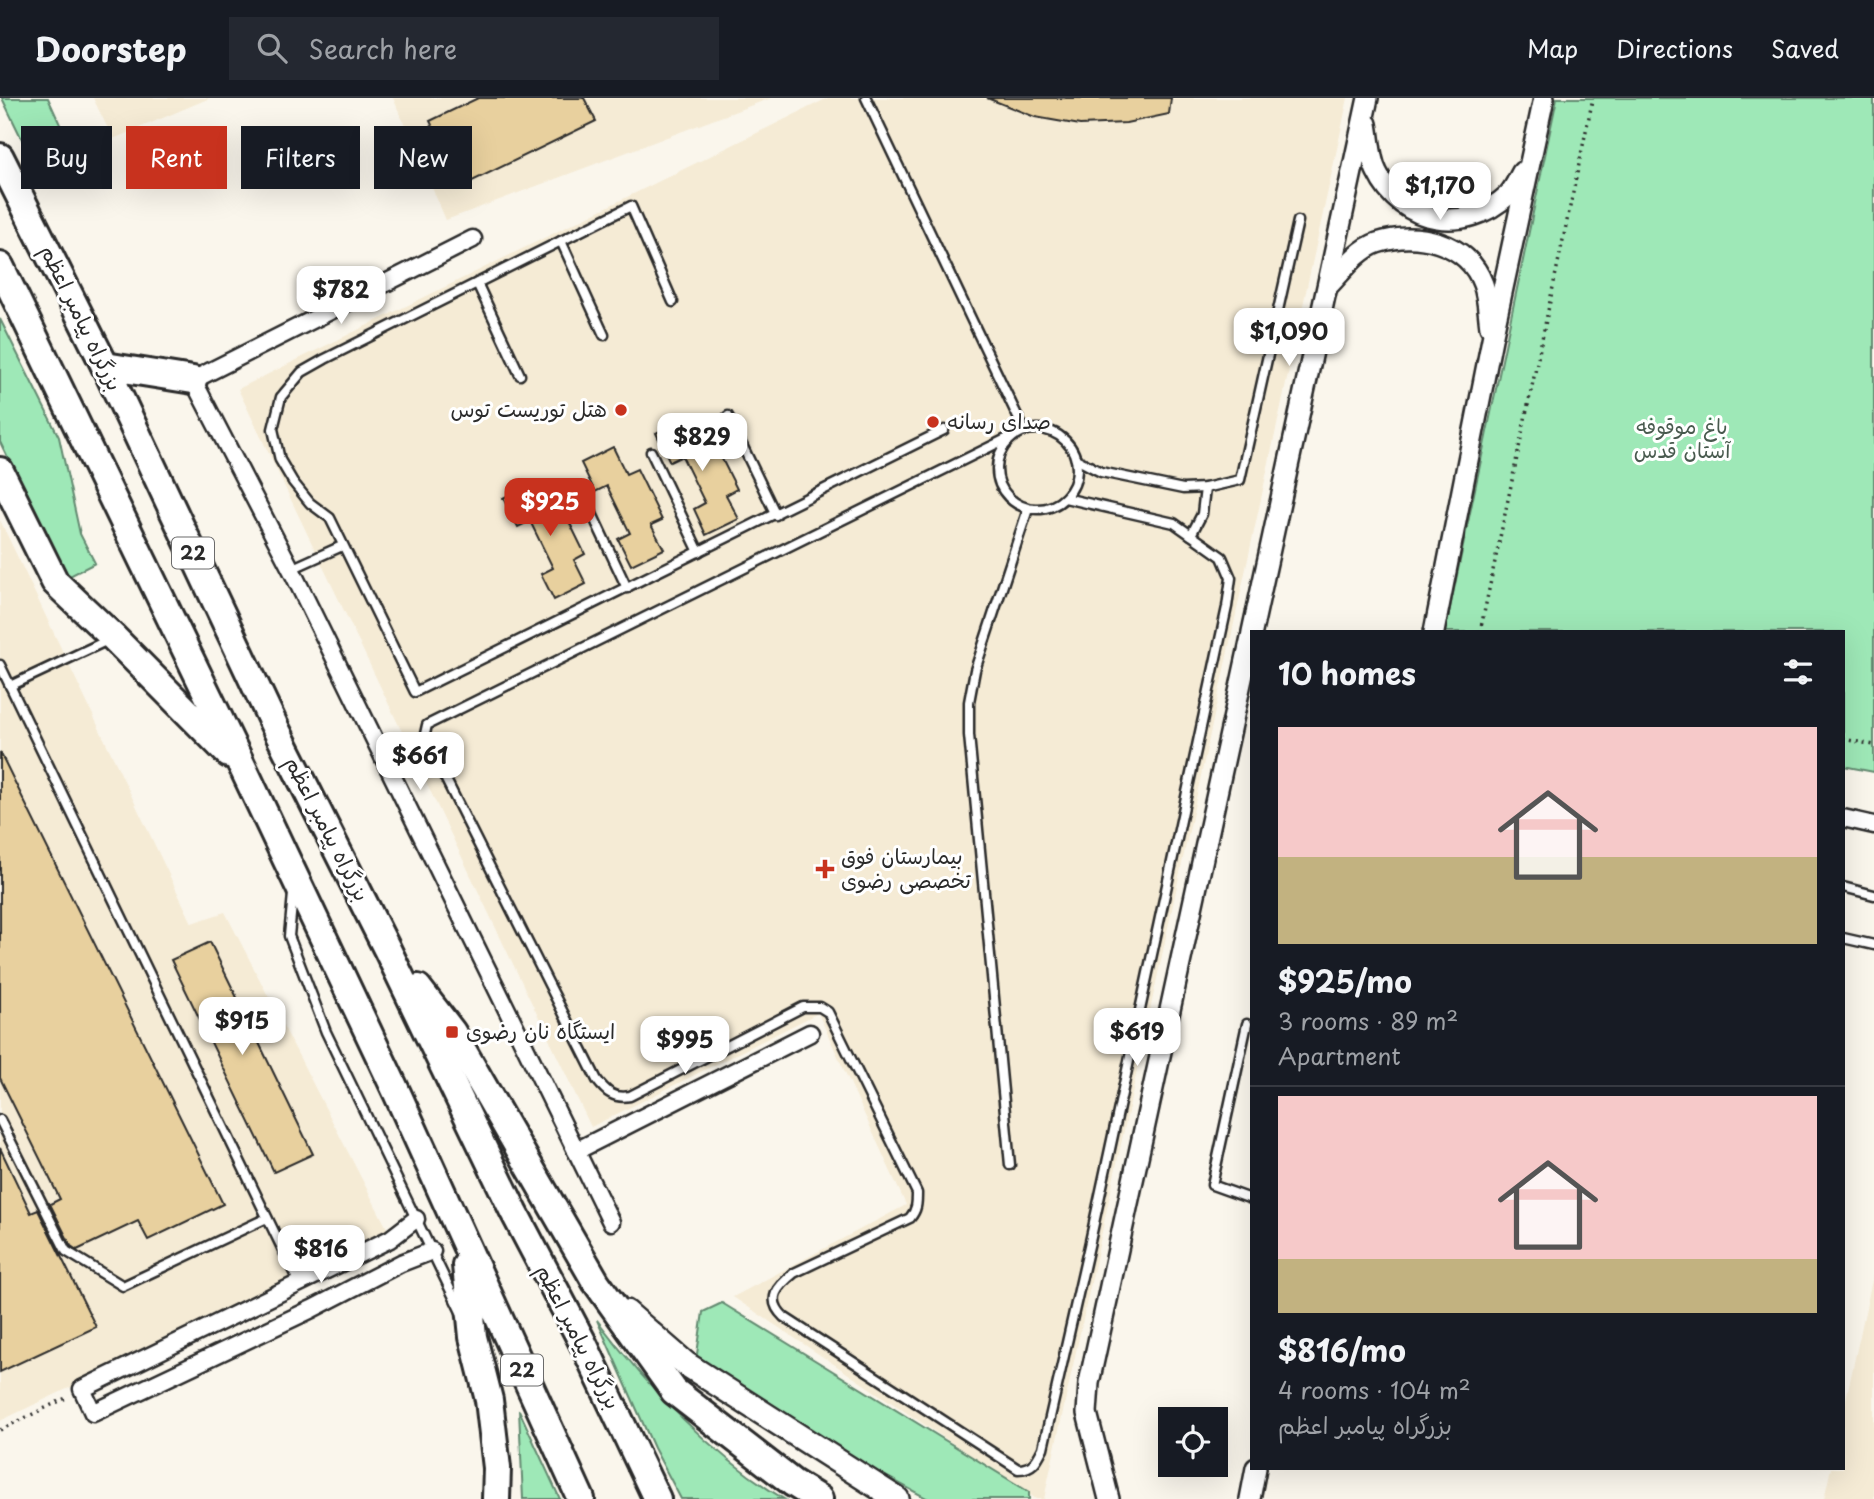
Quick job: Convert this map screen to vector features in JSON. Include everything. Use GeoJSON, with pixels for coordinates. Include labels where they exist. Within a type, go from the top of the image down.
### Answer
{"type":"FeatureCollection","features":[{"type":"Feature","properties":{"kind":"highway","name":"بزرگراه پیامبر اعظم"},"geometry":{"type":"LineString","coordinates":[[0,157],[111,377],[274,725],[387,949],[514,1212],[583,1343],[657,1499]]}},
{"type":"Feature","properties":{"kind":"highway","name":"22"},"geometry":{"type":"LineString","coordinates":[[0,266],[397,1093],[581,1499]]}},
{"type":"Feature","properties":{"kind":"highway"},"geometry":{"type":"LineString","coordinates":[[111,377],[196,386]]}},
{"type":"Feature","properties":{"kind":"highway"},"geometry":{"type":"LineString","coordinates":[[0,471],[55,582],[244,770]]}},
{"type":"Feature","properties":{"kind":"highway"},"geometry":{"type":"LineString","coordinates":[[387,949],[452,1032],[596,1282],[674,1391],[793,1483],[819,1499]]}},
{"type":"Feature","properties":{"kind":"highway"},"geometry":{"type":"LineString","coordinates":[[463,1242],[473,1337],[489,1400],[497,1468],[496,1499]]}},
{"type":"Feature","properties":{"kind":"main road"},"geometry":{"type":"LineString","coordinates":[[596,1282],[646,1331],[686,1364],[897,1499]]}},
{"type":"Feature","properties":{"kind":"street"},"geometry":{"type":"LineString","coordinates":[[1434,630],[1492,339],[1544,98]]}},
{"type":"Feature","properties":{"kind":"street"},"geometry":{"type":"LineString","coordinates":[[1367,106],[1375,170],[1388,191],[1409,209],[1428,217],[1457,219],[1488,209],[1510,193],[1532,152]]}},
{"type":"Feature","properties":{"kind":"street"},"geometry":{"type":"LineString","coordinates":[[1253,630],[1367,106]]}},
{"type":"Feature","properties":{"kind":"street"},"geometry":{"type":"LineString","coordinates":[[473,239],[196,386],[291,569],[611,1222]]}},
{"type":"Feature","properties":{"kind":"street"},"geometry":{"type":"LineString","coordinates":[[1328,286],[1356,256],[1375,244],[1398,239],[1427,239],[1449,247],[1468,259],[1483,284],[1492,339]]}},
{"type":"Feature","properties":{"kind":"street"},"geometry":{"type":"LineString","coordinates":[[1109,1499],[1087,1413],[1089,1383],[1250,643]]}},
{"type":"Feature","properties":{"kind":"street"},"geometry":{"type":"LineString","coordinates":[[1845,818],[1874,825]]}},
{"type":"Feature","properties":{"kind":"street"},"geometry":{"type":"LineString","coordinates":[[576,1151],[810,1033]]}},
{"type":"Feature","properties":{"kind":"street"},"geometry":{"type":"LineString","coordinates":[[416,1219],[390,1239],[298,1281],[82,1389],[93,1413],[312,1309],[401,1263],[432,1251]]}},
{"type":"Feature","properties":{"kind":"street"},"geometry":{"type":"LineString","coordinates":[[298,1281],[312,1309]]}},
{"type":"Feature","properties":{"kind":"street"},"geometry":{"type":"LineString","coordinates":[[1250,1499],[1256,1470]]}},
{"type":"Feature","properties":{"kind":"lane"},"geometry":{"type":"LineString","coordinates":[[866,98],[1024,430]]}},
{"type":"Feature","properties":{"kind":"lane"},"geometry":{"type":"LineString","coordinates":[[673,302],[631,206],[302,372],[281,397],[272,429],[280,460],[310,503],[330,518],[415,692],[944,430]]}},
{"type":"Feature","properties":{"kind":"lane"},"geometry":{"type":"LineString","coordinates":[[1076,460],[1101,472],[1183,489],[1205,488],[1240,480],[1298,221]]}},
{"type":"Feature","properties":{"kind":"lane"},"geometry":{"type":"LineString","coordinates":[[561,241],[604,335]]}},
{"type":"Feature","properties":{"kind":"lane"},"geometry":{"type":"LineString","coordinates":[[477,283],[520,375]]}},
{"type":"Feature","properties":{"kind":"lane"},"geometry":{"type":"LineString","coordinates":[[728,416],[776,515]]}},
{"type":"Feature","properties":{"kind":"lane"},"geometry":{"type":"LineString","coordinates":[[1012,436],[997,458],[999,484],[1016,504],[1028,509],[1054,506],[1065,498],[1077,473],[1071,447],[1062,437],[1051,431],[1037,428],[1024,430],[427,725],[425,734],[604,1090],[613,1096],[630,1096],[803,1007],[820,1007],[828,1012],[917,1193],[917,1204],[911,1217],[794,1273],[780,1284],[775,1301],[778,1311],[1018,1469],[1026,1469],[1037,1462],[1043,1448],[1097,1210],[1227,607],[1231,578],[1223,557],[1174,523],[1098,503],[1065,498]]}},
{"type":"Feature","properties":{"kind":"lane"},"geometry":{"type":"LineString","coordinates":[[652,452],[699,552]]}},
{"type":"Feature","properties":{"kind":"lane"},"geometry":{"type":"LineString","coordinates":[[580,488],[627,588]]}},
{"type":"Feature","properties":{"kind":"lane"},"geometry":{"type":"LineString","coordinates":[[1191,535],[1202,514],[1205,488]]}},
{"type":"Feature","properties":{"kind":"lane"},"geometry":{"type":"LineString","coordinates":[[1010,1165],[969,735],[969,702],[975,670],[1028,509]]}},
{"type":"Feature","properties":{"kind":"lane"},"geometry":{"type":"LineString","coordinates":[[291,569],[342,546]]}},
{"type":"Feature","properties":{"kind":"lane"},"geometry":{"type":"LineString","coordinates":[[10,686],[113,637]]}},
{"type":"Feature","properties":{"kind":"lane"},"geometry":{"type":"LineString","coordinates":[[0,665],[298,1281]]}},
{"type":"Feature","properties":{"kind":"lane"},"geometry":{"type":"LineString","coordinates":[[295,878],[289,936],[326,1032],[473,1337]]}},
{"type":"Feature","properties":{"kind":"lane"},"geometry":{"type":"LineString","coordinates":[[1845,888],[1874,895]]}},
{"type":"Feature","properties":{"kind":"lane"},"geometry":{"type":"LineString","coordinates":[[1845,939],[1874,946]]}},
{"type":"Feature","properties":{"kind":"lane"},"geometry":{"type":"LineString","coordinates":[[1247,1024],[1212,1185],[1250,1199]]}},
{"type":"Feature","properties":{"kind":"lane"},"geometry":{"type":"LineString","coordinates":[[0,1120],[66,1251],[123,1286],[267,1218]]}},
{"type":"Feature","properties":{"kind":"path"},"geometry":{"type":"LineString","coordinates":[[1480,630],[1593,98]]}},
{"type":"Feature","properties":{"kind":"path"},"geometry":{"type":"LineString","coordinates":[[1845,739],[1874,745]]}},
{"type":"Feature","properties":{"kind":"path"},"geometry":{"type":"LineString","coordinates":[[0,1430],[82,1389]]}},
{"type":"Feature","properties":{"kind":"shaded area"},"geometry":{"type":"Polygon","coordinates":[[[93,98],[210,98],[144,126],[126,126],[126,134],[113,139],[112,126],[107,126],[93,98]]]}},
{"type":"Feature","properties":{"kind":"shaded area"},"geometry":{"type":"Polygon","coordinates":[[[393,98],[771,98],[446,220],[433,189],[472,189],[472,126],[405,126],[393,98]]]}},
{"type":"Feature","properties":{"kind":"shaded area","name":"بیمارستان فوق تخصصی رضوی"},"geometry":{"type":"Polygon","coordinates":[[[828,98],[1348,98],[1044,1499],[1036,1499],[733,1297],[906,1205],[818,1013],[591,1127],[238,389],[828,98]]]}},
{"type":"Feature","properties":{"kind":"shaded area"},"geometry":{"type":"Polygon","coordinates":[[[0,520],[192,923],[225,912],[390,1234],[0,1421],[0,520]]]}},
{"type":"Feature","properties":{"kind":"shaded area"},"geometry":{"type":"Polygon","coordinates":[[[1874,1271],[1874,1499],[1824,1499],[1831,1470],[1845,1470],[1845,1404],[1874,1271]]]}},
{"type":"Feature","properties":{"kind":"green space"},"geometry":{"type":"Polygon","coordinates":[[[2,98],[48,98],[61,126],[21,126],[21,137],[2,98]]]}},
{"type":"Feature","properties":{"kind":"green space","name":"باغ موقوفه آستان قدس"},"geometry":{"type":"Polygon","coordinates":[[[1557,98],[1874,98],[1874,772],[1845,766],[1845,630],[1445,630],[1557,98]]]}},
{"type":"Feature","properties":{"kind":"green space"},"geometry":{"type":"Polygon","coordinates":[[[0,319],[59,437],[80,534],[95,563],[66,578],[0,442],[0,319]]]}},
{"type":"Feature","properties":{"kind":"green space"},"geometry":{"type":"Polygon","coordinates":[[[722,1303],[1029,1492],[1029,1499],[928,1499],[865,1465],[696,1361],[703,1312],[722,1303]]]}},
{"type":"Feature","properties":{"kind":"green space"},"geometry":{"type":"Polygon","coordinates":[[[597,1320],[638,1371],[706,1441],[784,1499],[681,1499],[654,1448],[597,1320]]]}},
{"type":"Feature","properties":{"kind":"green space"},"geometry":{"type":"Polygon","coordinates":[[[519,1410],[560,1499],[523,1499],[519,1410]]]}},
{"type":"Feature","properties":{"kind":"building"},"geometry":{"type":"Polygon","coordinates":[[[478,98],[584,98],[596,121],[472,181],[472,126],[432,126],[430,121],[478,98]]]}},
{"type":"Feature","properties":{"kind":"building"},"geometry":{"type":"Polygon","coordinates":[[[987,98],[1171,98],[1169,114],[1126,123],[1080,125],[1035,117],[987,98]]]}},
{"type":"Feature","properties":{"kind":"building"},"geometry":{"type":"Polygon","coordinates":[[[688,417],[701,444],[712,439],[737,489],[726,495],[739,519],[706,535],[694,509],[705,503],[682,456],[670,462],[656,433],[688,417]]]}},
{"type":"Feature","properties":{"kind":"building"},"geometry":{"type":"Polygon","coordinates":[[[613,447],[626,474],[637,469],[662,520],[651,525],[664,549],[631,565],[618,539],[630,533],[607,486],[595,492],[581,463],[613,447]]]}},
{"type":"Feature","properties":{"kind":"building"},"geometry":{"type":"Polygon","coordinates":[[[536,482],[549,509],[560,503],[585,554],[574,560],[586,584],[554,600],[541,574],[553,568],[530,521],[518,527],[503,498],[536,482]]]}},
{"type":"Feature","properties":{"kind":"building"},"geometry":{"type":"Polygon","coordinates":[[[0,752],[223,1204],[148,1240],[138,1221],[77,1250],[71,1246],[50,1204],[60,1199],[0,1078],[0,752]]]}},
{"type":"Feature","properties":{"kind":"building"},"geometry":{"type":"Polygon","coordinates":[[[210,942],[313,1154],[274,1172],[171,960],[210,942]]]}},
{"type":"Feature","properties":{"kind":"building"},"geometry":{"type":"Polygon","coordinates":[[[0,1148],[31,1213],[38,1210],[96,1327],[0,1372],[0,1148]]]}},
{"type":"Feature","properties":{"kind":"place","name":"هتل توریست توس"},"geometry":{"type":"Point","coordinates":[621,410]}},
{"type":"Feature","properties":{"kind":"place","name":"صدای رسانه"},"geometry":{"type":"Point","coordinates":[933,422]}},
{"type":"Feature","properties":{"kind":"place","name":"بیمارستان فوق تخصصی رضوی"},"geometry":{"type":"Point","coordinates":[825,869]}},
{"type":"Feature","properties":{"kind":"place","name":"ایستگاه نان رضوی"},"geometry":{"type":"Point","coordinates":[452,1032]}}]}
